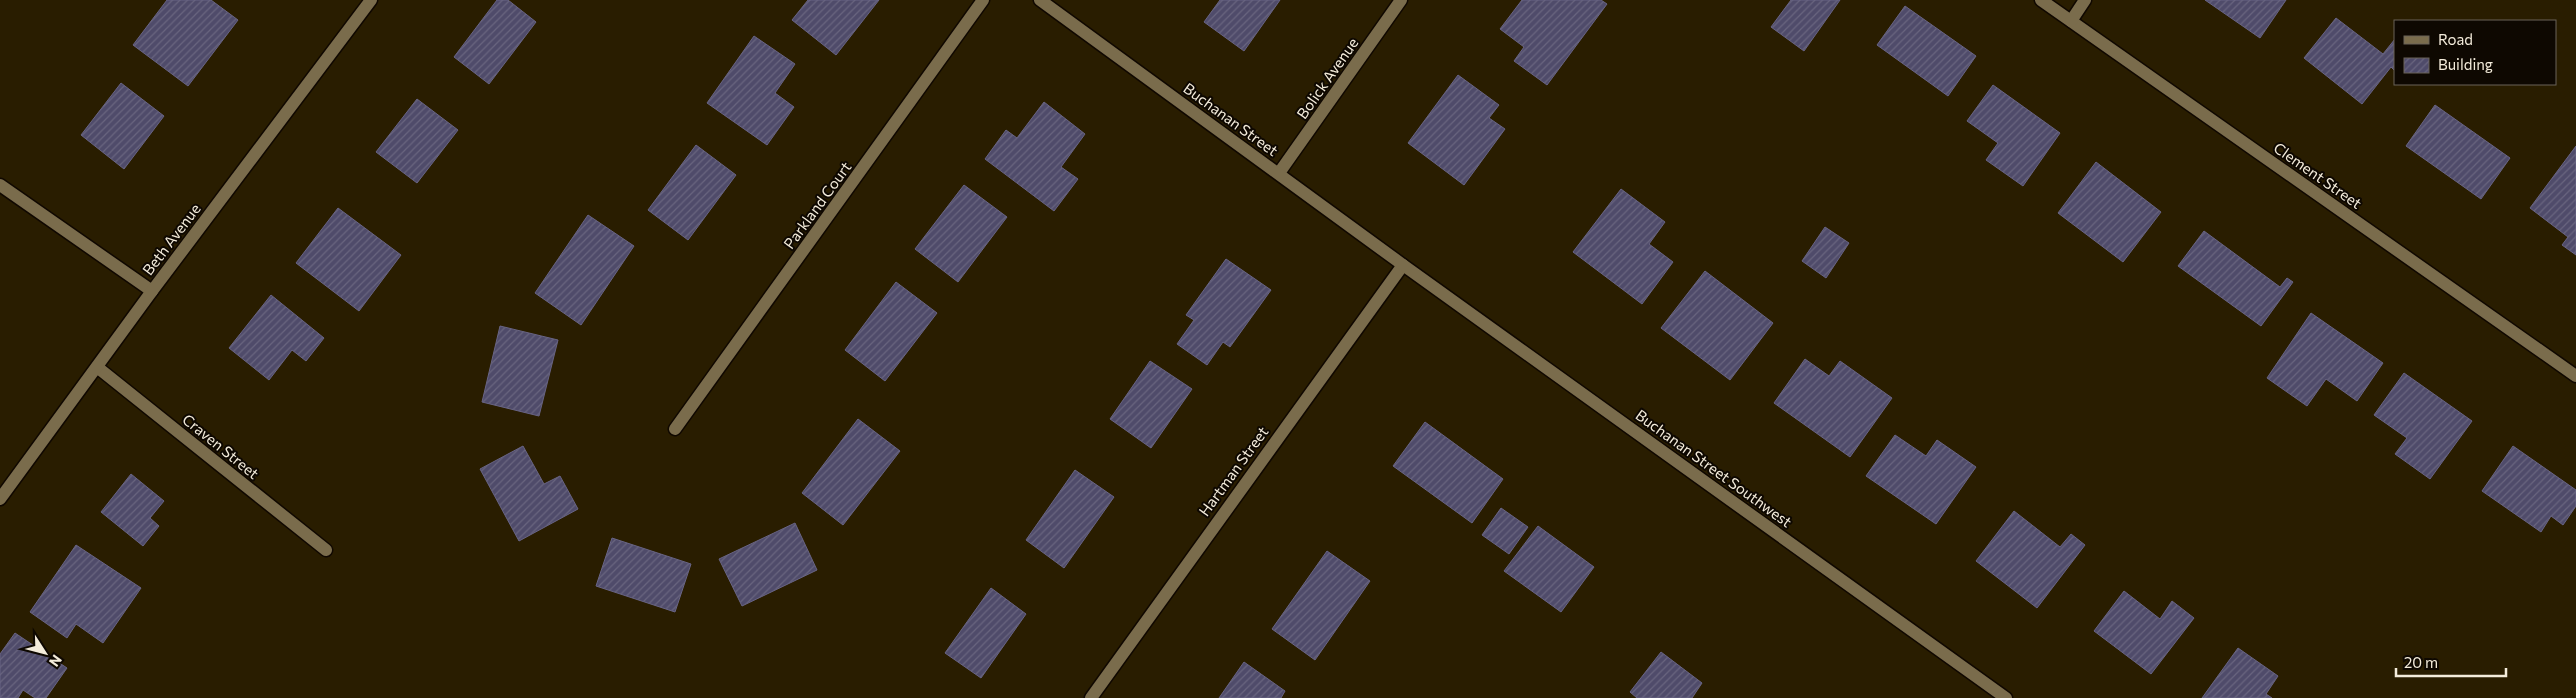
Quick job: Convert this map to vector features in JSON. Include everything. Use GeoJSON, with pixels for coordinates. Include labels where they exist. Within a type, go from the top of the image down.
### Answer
{"type":"FeatureCollection","features":[{"type":"Feature","properties":{"kind":"street","name":"Beth Avenue"},"geometry":{"type":"LineString","coordinates":[[0,499],[152,291],[371,0]]}},
{"type":"Feature","properties":{"kind":"street","name":"Parkland Court"},"geometry":{"type":"LineString","coordinates":[[675,429],[983,0]]}},
{"type":"Feature","properties":{"kind":"street","name":"Buchanan Street"},"geometry":{"type":"LineString","coordinates":[[1040,0],[1403,265]]}},
{"type":"Feature","properties":{"kind":"street","name":"Bolick Avenue"},"geometry":{"type":"LineString","coordinates":[[1279,173],[1401,0]]}},
{"type":"Feature","properties":{"kind":"street","name":"Clement Street"},"geometry":{"type":"LineString","coordinates":[[2041,0],[2576,376]]}},
{"type":"Feature","properties":{"kind":"street"},"geometry":{"type":"LineString","coordinates":[[2070,20],[2085,0]]}},
{"type":"Feature","properties":{"kind":"street"},"geometry":{"type":"LineString","coordinates":[[0,185],[152,291]]}},
{"type":"Feature","properties":{"kind":"street","name":"Hartman Street"},"geometry":{"type":"LineString","coordinates":[[1091,698],[1403,265]]}},
{"type":"Feature","properties":{"kind":"street","name":"Buchanan Street Southwest"},"geometry":{"type":"LineString","coordinates":[[1403,265],[2006,698]]}},
{"type":"Feature","properties":{"kind":"street","name":"Craven Street"},"geometry":{"type":"LineString","coordinates":[[97,367],[326,550]]}},
{"type":"Feature","properties":{"kind":"building"},"geometry":{"type":"Polygon","coordinates":[[[167,0],[211,0],[238,20],[188,86],[133,45],[167,0]]]}},
{"type":"Feature","properties":{"kind":"building"},"geometry":{"type":"Polygon","coordinates":[[[497,0],[508,0],[536,22],[489,84],[454,57],[497,0]]]}},
{"type":"Feature","properties":{"kind":"building"},"geometry":{"type":"Polygon","coordinates":[[[808,0],[879,0],[836,55],[792,20],[808,0]]]}},
{"type":"Feature","properties":{"kind":"building"},"geometry":{"type":"Polygon","coordinates":[[[1220,0],[1280,0],[1244,51],[1204,22],[1220,0]]]}},
{"type":"Feature","properties":{"kind":"building"},"geometry":{"type":"Polygon","coordinates":[[[1522,0],[1601,0],[1607,4],[1547,85],[1514,61],[1524,47],[1500,29],[1522,0]]]}},
{"type":"Feature","properties":{"kind":"building"},"geometry":{"type":"Polygon","coordinates":[[[1791,0],[1840,0],[1804,51],[1771,27],[1791,0]]]}},
{"type":"Feature","properties":{"kind":"building"},"geometry":{"type":"Polygon","coordinates":[[[2205,0],[2286,0],[2260,38],[2205,0]]]}},
{"type":"Feature","properties":{"kind":"building"},"geometry":{"type":"Polygon","coordinates":[[[1905,6],[1976,56],[1948,96],[1877,45],[1905,6]]]}},
{"type":"Feature","properties":{"kind":"building"},"geometry":{"type":"Polygon","coordinates":[[[2336,18],[2383,54],[2394,40],[2394,70],[2391,67],[2362,104],[2304,58],[2336,18]]]}},
{"type":"Feature","properties":{"kind":"building"},"geometry":{"type":"Polygon","coordinates":[[[754,36],[795,64],[775,93],[794,107],[767,145],[707,103],[754,36]]]}},
{"type":"Feature","properties":{"kind":"building"},"geometry":{"type":"Polygon","coordinates":[[[1458,75],[1499,105],[1489,118],[1505,129],[1464,185],[1408,143],[1458,75]]]}},
{"type":"Feature","properties":{"kind":"building"},"geometry":{"type":"Polygon","coordinates":[[[121,83],[164,116],[124,169],[81,135],[121,83]]]}},
{"type":"Feature","properties":{"kind":"building"},"geometry":{"type":"Polygon","coordinates":[[[1993,85],[2060,133],[2023,186],[1986,160],[1998,143],[1967,121],[1993,85]]]}},
{"type":"Feature","properties":{"kind":"building"},"geometry":{"type":"Polygon","coordinates":[[[417,99],[458,130],[417,183],[376,152],[417,99]]]}},
{"type":"Feature","properties":{"kind":"building"},"geometry":{"type":"Polygon","coordinates":[[[1044,102],[1085,134],[1061,167],[1078,179],[1054,211],[985,159],[1006,130],[1017,138],[1044,102]]]}},
{"type":"Feature","properties":{"kind":"building"},"geometry":{"type":"Polygon","coordinates":[[[2435,105],[2510,158],[2481,199],[2406,146],[2435,105]]]}},
{"type":"Feature","properties":{"kind":"building"},"geometry":{"type":"Polygon","coordinates":[[[696,145],[736,175],[688,240],[648,210],[696,145]]]}},
{"type":"Feature","properties":{"kind":"building"},"geometry":{"type":"Polygon","coordinates":[[[2576,146],[2576,255],[2562,245],[2568,237],[2530,208],[2576,146]]]}},
{"type":"Feature","properties":{"kind":"building"},"geometry":{"type":"Polygon","coordinates":[[[2096,162],[2161,212],[2123,262],[2058,213],[2096,162]]]}},
{"type":"Feature","properties":{"kind":"building"},"geometry":{"type":"Polygon","coordinates":[[[964,185],[1007,217],[958,282],[915,249],[964,185]]]}},
{"type":"Feature","properties":{"kind":"building"},"geometry":{"type":"Polygon","coordinates":[[[1621,189],[1665,222],[1649,244],[1673,262],[1642,304],[1573,252],[1621,189]]]}},
{"type":"Feature","properties":{"kind":"building"},"geometry":{"type":"Polygon","coordinates":[[[338,208],[401,255],[359,311],[296,263],[338,208]]]}},
{"type":"Feature","properties":{"kind":"building"},"geometry":{"type":"Polygon","coordinates":[[[588,215],[634,246],[581,325],[535,293],[588,215]]]}},
{"type":"Feature","properties":{"kind":"building"},"geometry":{"type":"Polygon","coordinates":[[[1825,227],[1849,243],[1826,278],[1802,261],[1825,227]]]}},
{"type":"Feature","properties":{"kind":"building"},"geometry":{"type":"Polygon","coordinates":[[[2204,231],[2280,287],[2287,278],[2293,282],[2261,326],[2178,266],[2204,231]]]}},
{"type":"Feature","properties":{"kind":"building"},"geometry":{"type":"Polygon","coordinates":[[[1226,259],[1271,290],[1230,347],[1223,342],[1207,365],[1177,344],[1194,320],[1186,315],[1226,259]]]}},
{"type":"Feature","properties":{"kind":"building"},"geometry":{"type":"Polygon","coordinates":[[[1705,271],[1773,323],[1730,380],[1661,328],[1705,271]]]}},
{"type":"Feature","properties":{"kind":"building"},"geometry":{"type":"Polygon","coordinates":[[[896,282],[937,313],[885,381],[845,350],[896,282]]]}},
{"type":"Feature","properties":{"kind":"building"},"geometry":{"type":"Polygon","coordinates":[[[271,295],[324,338],[306,361],[292,350],[269,380],[229,348],[271,295]]]}},
{"type":"Feature","properties":{"kind":"building"},"geometry":{"type":"Polygon","coordinates":[[[2311,313],[2383,363],[2357,401],[2326,379],[2307,406],[2267,378],[2311,313]]]}},
{"type":"Feature","properties":{"kind":"building"},"geometry":{"type":"Polygon","coordinates":[[[500,326],[558,340],[539,416],[482,402],[500,326]]]}},
{"type":"Feature","properties":{"kind":"building"},"geometry":{"type":"Polygon","coordinates":[[[1805,359],[1829,376],[1840,361],[1892,398],[1850,457],[1774,403],[1805,359]]]}},
{"type":"Feature","properties":{"kind":"building"},"geometry":{"type":"Polygon","coordinates":[[[1150,361],[1192,389],[1151,448],[1110,419],[1150,361]]]}},
{"type":"Feature","properties":{"kind":"building"},"geometry":{"type":"Polygon","coordinates":[[[2404,373],[2472,421],[2430,479],[2395,454],[2407,438],[2374,415],[2404,373]]]}},
{"type":"Feature","properties":{"kind":"building"},"geometry":{"type":"Polygon","coordinates":[[[858,419],[900,451],[843,525],[802,493],[858,419]]]}},
{"type":"Feature","properties":{"kind":"building"},"geometry":{"type":"Polygon","coordinates":[[[1425,422],[1503,479],[1472,523],[1393,466],[1425,422]]]}},
{"type":"Feature","properties":{"kind":"building"},"geometry":{"type":"Polygon","coordinates":[[[1895,435],[1926,456],[1937,440],[1976,467],[1936,524],[1866,476],[1895,435]]]}},
{"type":"Feature","properties":{"kind":"building"},"geometry":{"type":"Polygon","coordinates":[[[523,446],[544,484],[560,476],[578,509],[519,541],[480,469],[523,446]]]}},
{"type":"Feature","properties":{"kind":"building"},"geometry":{"type":"Polygon","coordinates":[[[2513,446],[2576,490],[2576,506],[2563,525],[2551,516],[2541,532],[2482,491],[2513,446]]]}},
{"type":"Feature","properties":{"kind":"building"},"geometry":{"type":"Polygon","coordinates":[[[1075,470],[1114,497],[1064,568],[1026,540],[1075,470]]]}},
{"type":"Feature","properties":{"kind":"building"},"geometry":{"type":"Polygon","coordinates":[[[131,474],[164,501],[150,518],[159,526],[143,546],[101,512],[131,474]]]}},
{"type":"Feature","properties":{"kind":"building"},"geometry":{"type":"Polygon","coordinates":[[[1501,508],[1528,527],[1509,554],[1482,535],[1501,508]]]}},
{"type":"Feature","properties":{"kind":"building"},"geometry":{"type":"Polygon","coordinates":[[[2014,511],[2060,547],[2071,534],[2085,545],[2037,608],[1976,561],[2014,511]]]}},
{"type":"Feature","properties":{"kind":"building"},"geometry":{"type":"Polygon","coordinates":[[[795,523],[817,570],[742,606],[719,559],[795,523]]]}},
{"type":"Feature","properties":{"kind":"building"},"geometry":{"type":"Polygon","coordinates":[[[1538,526],[1594,567],[1561,612],[1504,571],[1538,526]]]}},
{"type":"Feature","properties":{"kind":"building"},"geometry":{"type":"Polygon","coordinates":[[[612,538],[691,564],[675,612],[596,586],[612,538]]]}},
{"type":"Feature","properties":{"kind":"building"},"geometry":{"type":"Polygon","coordinates":[[[76,545],[141,588],[103,643],[76,624],[67,638],[30,612],[76,545]]]}},
{"type":"Feature","properties":{"kind":"building"},"geometry":{"type":"Polygon","coordinates":[[[1327,551],[1370,581],[1315,660],[1272,629],[1327,551]]]}},
{"type":"Feature","properties":{"kind":"building"},"geometry":{"type":"Polygon","coordinates":[[[991,588],[1026,614],[981,678],[945,653],[991,588]]]}},
{"type":"Feature","properties":{"kind":"building"},"geometry":{"type":"Polygon","coordinates":[[[2124,591],[2160,619],[2172,601],[2194,618],[2151,674],[2094,631],[2124,591]]]}},
{"type":"Feature","properties":{"kind":"building"},"geometry":{"type":"Polygon","coordinates":[[[15,633],[67,668],[46,698],[35,698],[23,690],[18,698],[0,698],[0,654],[15,633]]]}},
{"type":"Feature","properties":{"kind":"building"},"geometry":{"type":"Polygon","coordinates":[[[2238,648],[2278,676],[2266,694],[2272,698],[2202,698],[2238,648]]]}},
{"type":"Feature","properties":{"kind":"building"},"geometry":{"type":"Polygon","coordinates":[[[1661,652],[1702,683],[1692,698],[1637,698],[1630,692],[1661,652]]]}},
{"type":"Feature","properties":{"kind":"building"},"geometry":{"type":"Polygon","coordinates":[[[1244,662],[1285,691],[1281,698],[1219,698],[1244,662]]]}}]}
